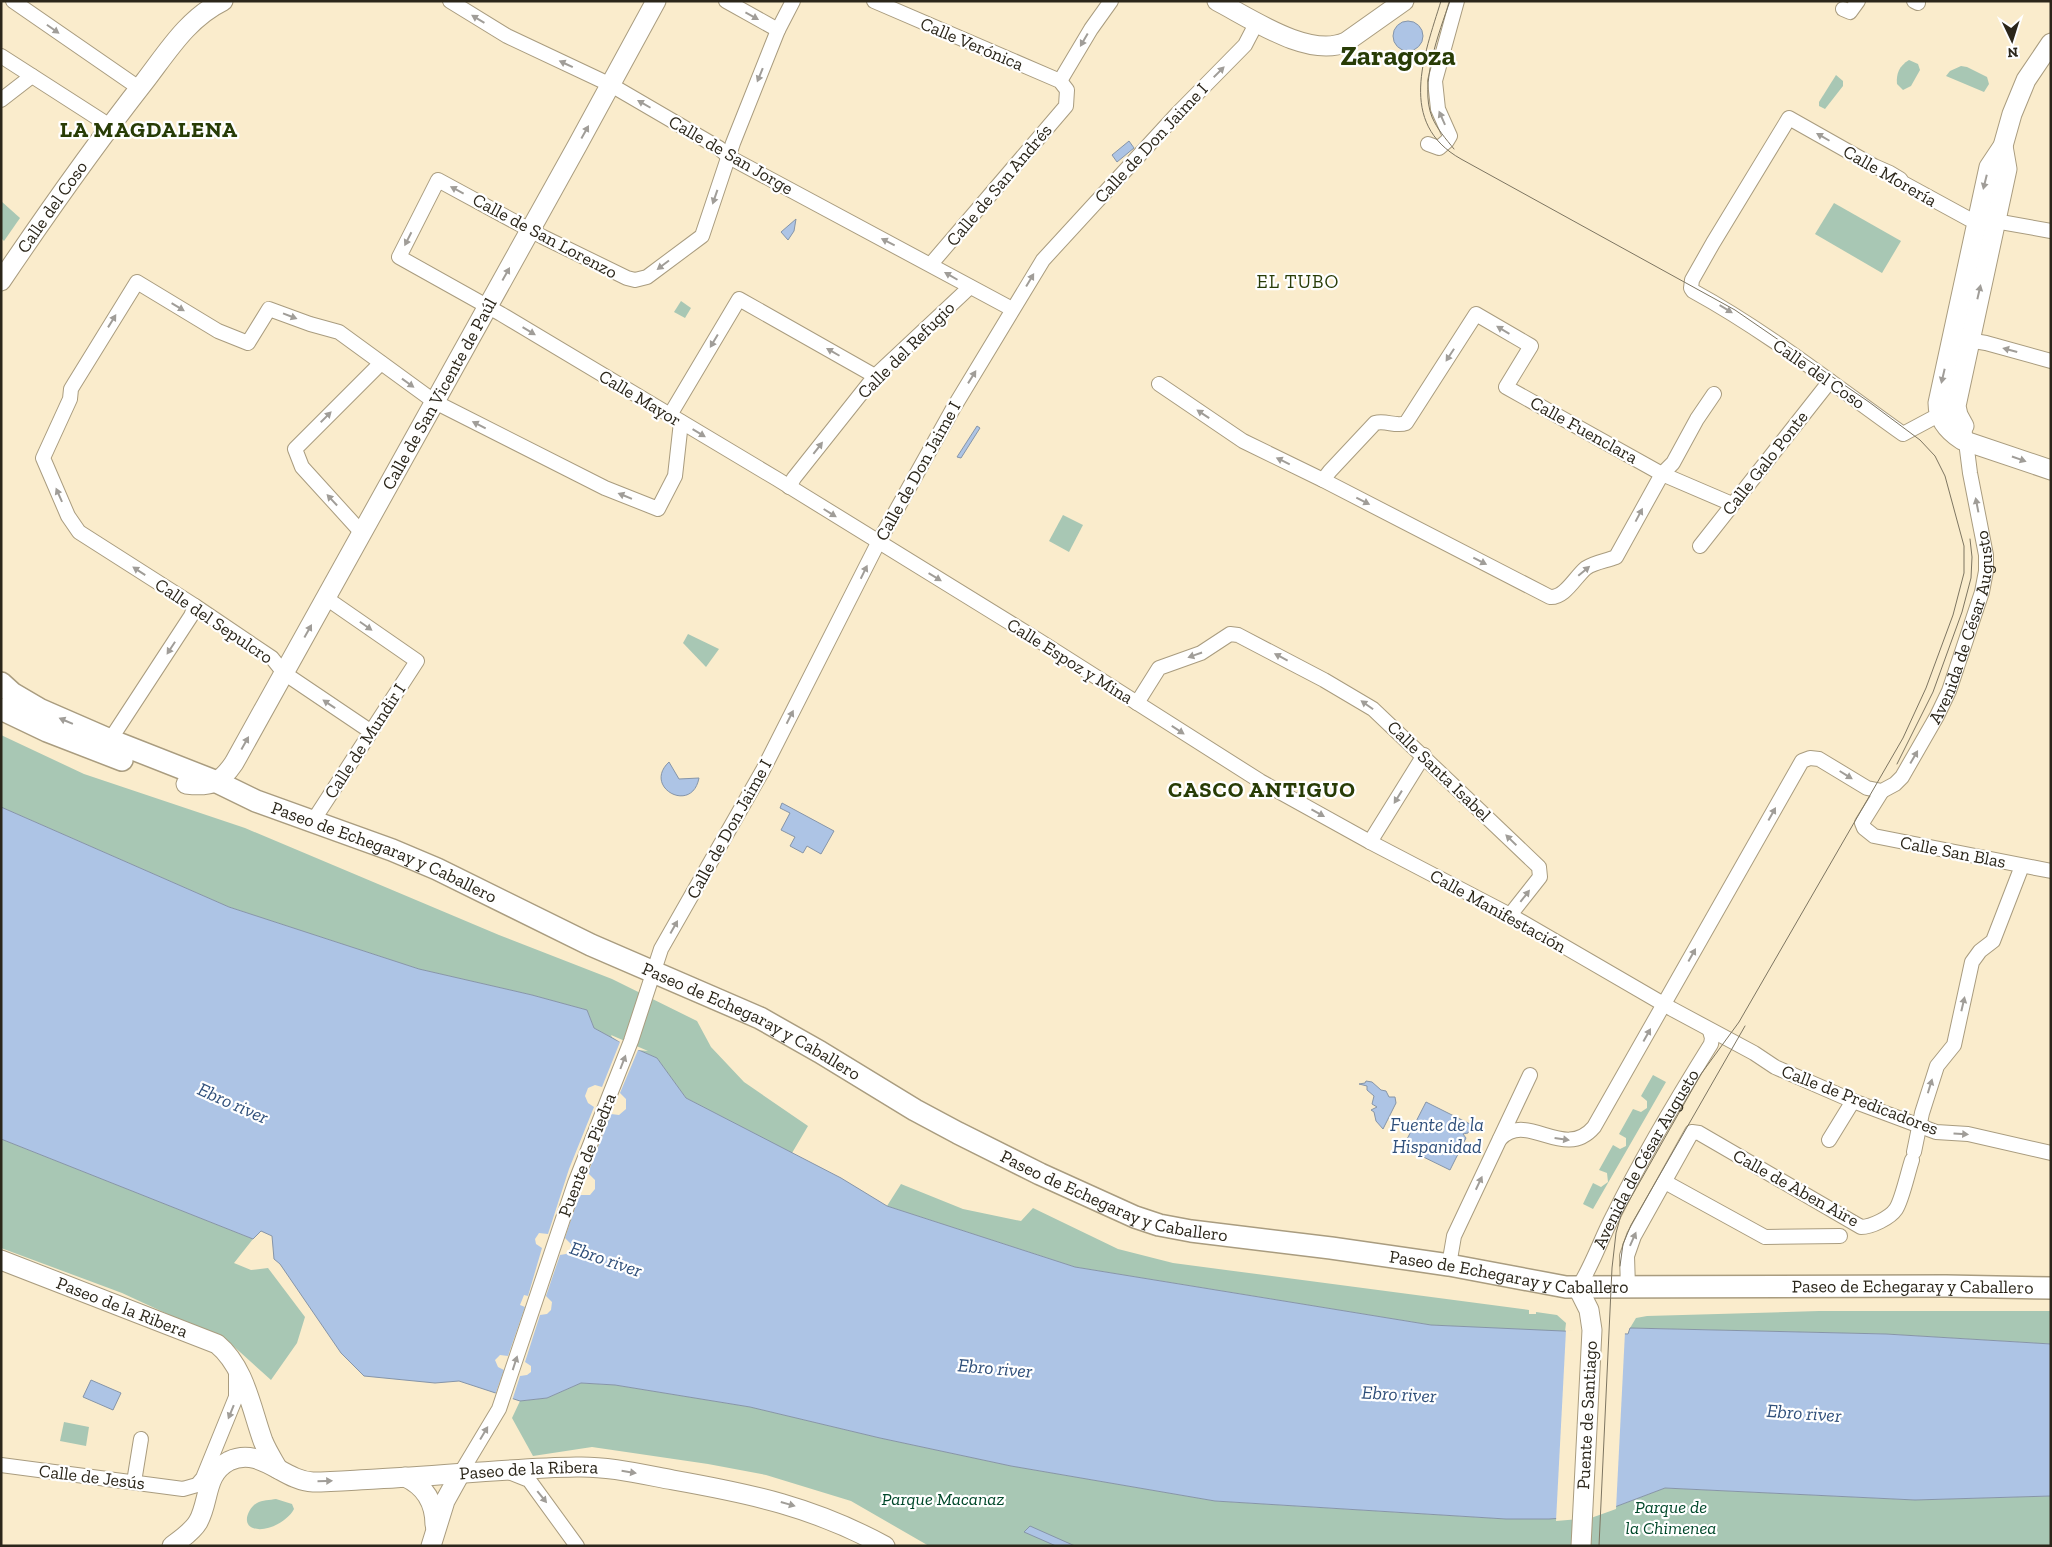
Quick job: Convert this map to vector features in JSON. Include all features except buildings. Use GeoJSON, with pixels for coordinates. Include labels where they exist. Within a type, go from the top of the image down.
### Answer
{"type":"FeatureCollection","features":[{"type":"Feature","properties":{"kind":"main road","name":"Paseo de Echegaray y Caballero"},"geometry":{"type":"LineString","coordinates":[[1,683],[12,693],[41,710],[110,740],[217,782],[256,801],[392,850],[437,869],[591,945],[760,1018],[915,1110],[1040,1174],[1136,1218],[1159,1225],[1191,1231],[1331,1248],[1448,1265],[1543,1284],[1578,1288],[1946,1286],[2051,1288]]}},
{"type":"Feature","properties":{"kind":"main road","name":"Paseo de Echegaray y Caballero"},"geometry":{"type":"LineString","coordinates":[[1,709],[59,736],[202,790],[256,801]]}},
{"type":"Feature","properties":{"kind":"street"},"geometry":{"type":"LineString","coordinates":[[13,1],[139,88]]}},
{"type":"Feature","properties":{"kind":"street","name":"Calle de San Jorge"},"geometry":{"type":"LineString","coordinates":[[450,1],[507,36],[610,85],[720,148],[729,158],[931,264],[1012,309]]}},
{"type":"Feature","properties":{"kind":"street","name":"Calle de San Vicente de Paúl"},"geometry":{"type":"LineString","coordinates":[[217,782],[234,764],[436,402],[656,1]]}},
{"type":"Feature","properties":{"kind":"street"},"geometry":{"type":"LineString","coordinates":[[726,1],[778,30]]}},
{"type":"Feature","properties":{"kind":"street"},"geometry":{"type":"LineString","coordinates":[[729,158],[778,30],[793,1]]}},
{"type":"Feature","properties":{"kind":"street","name":"Calle Verónica"},"geometry":{"type":"LineString","coordinates":[[874,1],[1063,86]]}},
{"type":"Feature","properties":{"kind":"street"},"geometry":{"type":"LineString","coordinates":[[1063,86],[1090,29],[1110,1]]}},
{"type":"Feature","properties":{"kind":"street"},"geometry":{"type":"LineString","coordinates":[[1217,1],[1291,38],[1319,46],[1339,45],[1404,1]]}},
{"type":"Feature","properties":{"kind":"street"},"geometry":{"type":"LineString","coordinates":[[1428,144],[1439,148],[1450,136],[1438,109],[1435,81],[1456,1]]}},
{"type":"Feature","properties":{"kind":"street","name":"Calle del Coso"},"geometry":{"type":"LineString","coordinates":[[1,282],[110,126],[139,88],[189,26],[214,3]]}},
{"type":"Feature","properties":{"kind":"street","name":"Calle de Don Jaime I"},"geometry":{"type":"LineString","coordinates":[[654,971],[662,949],[762,770],[878,543],[954,407],[1043,260],[1178,113],[1245,45],[1257,22]]}},
{"type":"Feature","properties":{"kind":"street"},"geometry":{"type":"LineString","coordinates":[[1956,406],[1960,339],[1986,221],[1989,167],[2003,146],[2021,91],[2034,66],[2051,42]]}},
{"type":"Feature","properties":{"kind":"street"},"geometry":{"type":"LineString","coordinates":[[1,56],[110,126]]}},
{"type":"Feature","properties":{"kind":"street"},"geometry":{"type":"LineString","coordinates":[[1,100],[32,76]]}},
{"type":"Feature","properties":{"kind":"street","name":"Calle de San Andrés"},"geometry":{"type":"LineString","coordinates":[[931,264],[1066,106],[1063,86]]}},
{"type":"Feature","properties":{"kind":"street","name":"Calle Morería"},"geometry":{"type":"LineString","coordinates":[[1695,276],[1789,118],[1895,176],[1903,183],[1962,217],[2051,231]]}},
{"type":"Feature","properties":{"kind":"street","name":"Calle de San Lorenzo"},"geometry":{"type":"LineString","coordinates":[[399,257],[438,180],[626,278],[635,280],[647,277],[702,236],[729,158]]}},
{"type":"Feature","properties":{"kind":"street","name":"Calle Mayor"},"geometry":{"type":"LineString","coordinates":[[399,257],[488,307],[676,419],[878,543]]}},
{"type":"Feature","properties":{"kind":"street","name":"Calle del Coso"},"geometry":{"type":"LineString","coordinates":[[1695,276],[1691,288],[1694,291],[1733,314],[1903,434],[1956,406]]}},
{"type":"Feature","properties":{"kind":"street","name":"Calle del Sepulcro"},"geometry":{"type":"LineString","coordinates":[[370,731],[284,673],[272,658],[79,532],[68,516],[43,458],[70,399],[71,389],[137,282],[218,331],[248,343],[270,308],[310,324],[339,332],[381,363]]}},
{"type":"Feature","properties":{"kind":"street","name":"Calle del Refugio"},"geometry":{"type":"LineString","coordinates":[[789,487],[875,376],[970,287]]}},
{"type":"Feature","properties":{"kind":"street"},"geometry":{"type":"LineString","coordinates":[[362,533],[302,467],[295,448],[381,363],[436,402],[605,488],[658,509],[675,476],[676,419],[739,299],[875,376]]}},
{"type":"Feature","properties":{"kind":"street","name":"Calle Fuenclara"},"geometry":{"type":"LineString","coordinates":[[1323,480],[1375,423],[1382,421],[1401,425],[1406,423],[1476,314],[1531,346],[1506,387],[1662,474],[1732,504]]}},
{"type":"Feature","properties":{"kind":"street"},"geometry":{"type":"LineString","coordinates":[[1960,339],[2051,361]]}},
{"type":"Feature","properties":{"kind":"street"},"geometry":{"type":"LineString","coordinates":[[1960,339],[1938,394],[1939,414],[1943,423],[1951,432],[1965,434],[2051,470]]}},
{"type":"Feature","properties":{"kind":"street","name":"Calle Galo Ponte"},"geometry":{"type":"LineString","coordinates":[[1700,546],[1830,381]]}},
{"type":"Feature","properties":{"kind":"street"},"geometry":{"type":"LineString","coordinates":[[1158,384],[1243,441],[1550,597],[1558,596],[1588,567],[1616,557],[1662,474],[1673,463],[1697,418],[1714,394]]}},
{"type":"Feature","properties":{"kind":"street","name":"Avenida de César Augusto"},"geometry":{"type":"LineString","coordinates":[[1862,823],[1882,790],[1895,784],[1902,777],[1937,716],[1958,667],[1982,592],[1986,555],[1965,434],[1956,406]]}},
{"type":"Feature","properties":{"kind":"street","name":"Calle Espoz y Mina"},"geometry":{"type":"LineString","coordinates":[[878,543],[1260,781]]}},
{"type":"Feature","properties":{"kind":"street","name":"Calle de Mundir I"},"geometry":{"type":"LineString","coordinates":[[313,821],[417,661],[326,598]]}},
{"type":"Feature","properties":{"kind":"street"},"geometry":{"type":"LineString","coordinates":[[110,740],[191,616],[195,606]]}},
{"type":"Feature","properties":{"kind":"street","name":"Calle Santa Isabel"},"geometry":{"type":"LineString","coordinates":[[1137,703],[1159,668],[1201,653],[1227,635],[1238,635],[1324,680],[1372,708],[1424,755],[1538,867],[1540,877],[1510,915]]}},
{"type":"Feature","properties":{"kind":"street"},"geometry":{"type":"LineString","coordinates":[[1370,842],[1424,755]]}},
{"type":"Feature","properties":{"kind":"street"},"geometry":{"type":"LineString","coordinates":[[1500,1139],[1509,1131],[1514,1130],[1531,1131],[1562,1140],[1578,1139],[1588,1134],[1597,1122],[1802,762],[1810,758],[1818,759],[1867,788],[1882,790]]}},
{"type":"Feature","properties":{"kind":"street","name":"Calle Manifestación"},"geometry":{"type":"LineString","coordinates":[[1260,781],[1370,842],[1510,915],[1710,1031],[1735,1043]]}},
{"type":"Feature","properties":{"kind":"street"},"geometry":{"type":"LineString","coordinates":[[186,784],[204,785],[217,782]]}},
{"type":"Feature","properties":{"kind":"street","name":"Calle San Blas"},"geometry":{"type":"LineString","coordinates":[[1862,823],[1864,828],[1874,836],[2051,871]]}},
{"type":"Feature","properties":{"kind":"street","name":"Calle de Aben Aire"},"geometry":{"type":"LineString","coordinates":[[1699,1133],[1861,1227],[1866,1227],[1892,1213],[1896,1209],[1913,1156],[1919,1126],[1936,1066],[1954,1045],[1974,958],[1993,940],[2022,866]]}},
{"type":"Feature","properties":{"kind":"street","name":"Puente de Piedra"},"geometry":{"type":"LineString","coordinates":[[460,1474],[499,1409],[575,1183],[631,1041],[654,971]]}},
{"type":"Feature","properties":{"kind":"street","name":"Avenida de César Augusto"},"geometry":{"type":"LineString","coordinates":[[1578,1288],[1592,1264],[1612,1216],[1682,1091],[1711,1044],[1710,1031]]}},
{"type":"Feature","properties":{"kind":"street","name":"Calle de Predicadores"},"geometry":{"type":"LineString","coordinates":[[1735,1043],[1775,1067],[1853,1101],[1936,1132],[1968,1134],[2051,1153]]}},
{"type":"Feature","properties":{"kind":"street"},"geometry":{"type":"LineString","coordinates":[[1448,1265],[1454,1236],[1530,1075]]}},
{"type":"Feature","properties":{"kind":"street"},"geometry":{"type":"LineString","coordinates":[[1829,1140],[1853,1101]]}},
{"type":"Feature","properties":{"kind":"street","name":"Avenida de César Augusto"},"geometry":{"type":"LineString","coordinates":[[1628,1287],[1627,1261],[1630,1246],[1692,1132],[1699,1133]]}},
{"type":"Feature","properties":{"kind":"street"},"geometry":{"type":"LineString","coordinates":[[1665,1182],[1765,1237],[1840,1236]]}},
{"type":"Feature","properties":{"kind":"street","name":"Paseo de la Ribera"},"geometry":{"type":"LineString","coordinates":[[1,1260],[217,1344],[229,1355],[249,1395],[264,1442],[279,1470],[296,1479],[306,1482],[405,1478],[589,1467],[727,1490],[794,1506],[830,1519],[885,1546]]}},
{"type":"Feature","properties":{"kind":"street","name":"Puente de Santiago"},"geometry":{"type":"LineString","coordinates":[[1578,1288],[1589,1310],[1592,1330],[1581,1546]]}},
{"type":"Feature","properties":{"kind":"street","name":"Paseo de la Ribera"},"geometry":{"type":"LineString","coordinates":[[183,1489],[197,1484],[203,1478],[232,1409],[238,1389],[234,1365]]}},
{"type":"Feature","properties":{"kind":"street"},"geometry":{"type":"LineString","coordinates":[[134,1482],[141,1439]]}},
{"type":"Feature","properties":{"kind":"street"},"geometry":{"type":"LineString","coordinates":[[172,1546],[190,1539],[200,1517],[213,1475],[230,1461],[247,1457],[255,1458],[279,1470]]}},
{"type":"Feature","properties":{"kind":"street","name":"Calle de Jesús"},"geometry":{"type":"LineString","coordinates":[[1,1465],[183,1489]]}},
{"type":"Feature","properties":{"kind":"street"},"geometry":{"type":"LineString","coordinates":[[503,1471],[529,1480],[577,1546]]}},
{"type":"Feature","properties":{"kind":"street"},"geometry":{"type":"LineString","coordinates":[[433,1537],[445,1502],[460,1474]]}},
{"type":"Feature","properties":{"kind":"street"},"geometry":{"type":"LineString","coordinates":[[405,1478],[414,1482],[429,1497],[434,1511],[433,1537]]}},
{"type":"Feature","properties":{"kind":"street"},"geometry":{"type":"LineString","coordinates":[[183,1489],[194,1500],[200,1517]]}},
{"type":"Feature","properties":{"kind":"green space"},"geometry":{"type":"Polygon","coordinates":[[[1909,60],[1918,64],[1920,70],[1911,86],[1903,90],[1897,84],[1897,77],[1899,70],[1909,60]]]}},
{"type":"Feature","properties":{"kind":"green space"},"geometry":{"type":"Polygon","coordinates":[[[1961,66],[1987,77],[1989,84],[1984,92],[1946,76],[1950,71],[1961,66]]]}},
{"type":"Feature","properties":{"kind":"green space"},"geometry":{"type":"Polygon","coordinates":[[[1836,75],[1843,81],[1843,86],[1825,109],[1819,106],[1819,102],[1836,75]]]}},
{"type":"Feature","properties":{"kind":"green space"},"geometry":{"type":"Polygon","coordinates":[[[1,201],[20,218],[4,241],[1,238],[1,201]]]}},
{"type":"Feature","properties":{"kind":"green space"},"geometry":{"type":"Polygon","coordinates":[[[1834,203],[1901,241],[1882,273],[1815,234],[1834,203]]]}},
{"type":"Feature","properties":{"kind":"green space"},"geometry":{"type":"Polygon","coordinates":[[[681,301],[691,308],[685,318],[674,312],[681,301]]]}},
{"type":"Feature","properties":{"kind":"green space"},"geometry":{"type":"Polygon","coordinates":[[[1063,515],[1083,525],[1069,552],[1049,541],[1063,515]]]}},
{"type":"Feature","properties":{"kind":"green space"},"geometry":{"type":"Polygon","coordinates":[[[688,634],[719,649],[706,667],[683,643],[688,634]]]}},
{"type":"Feature","properties":{"kind":"green space"},"geometry":{"type":"Polygon","coordinates":[[[1,735],[84,774],[245,828],[499,935],[612,979],[697,1021],[711,1047],[744,1082],[808,1126],[792,1153],[686,1098],[657,1058],[594,1028],[587,1010],[532,995],[419,969],[229,907],[1,807],[1,735]]]}},
{"type":"Feature","properties":{"kind":"green space"},"geometry":{"type":"Polygon","coordinates":[[[1653,1075],[1666,1082],[1593,1209],[1583,1204],[1593,1183],[1601,1187],[1608,1182],[1607,1173],[1599,1170],[1613,1145],[1620,1149],[1626,1146],[1626,1138],[1619,1134],[1633,1109],[1641,1112],[1647,1108],[1647,1101],[1641,1096],[1653,1075]]]}},
{"type":"Feature","properties":{"kind":"green space"},"geometry":{"type":"Polygon","coordinates":[[[1,1139],[253,1239],[234,1263],[251,1270],[268,1268],[305,1317],[297,1343],[271,1380],[230,1343],[122,1293],[1,1248],[1,1139]]]}},
{"type":"Feature","properties":{"kind":"green space"},"geometry":{"type":"Polygon","coordinates":[[[901,1184],[963,1209],[1021,1221],[1033,1208],[1118,1249],[1173,1263],[1529,1310],[1529,1314],[1536,1314],[1536,1312],[1557,1315],[1566,1323],[1565,1332],[1431,1325],[1075,1267],[887,1206],[901,1184]]]}},
{"type":"Feature","properties":{"kind":"green space"},"geometry":{"type":"Polygon","coordinates":[[[1819,1311],[2051,1311],[2051,1344],[1886,1334],[1630,1328],[1636,1318],[1647,1316],[1819,1311]]]}},
{"type":"Feature","properties":{"kind":"green space","name":"Parque Macanaz"},"geometry":{"type":"Polygon","coordinates":[[[581,1383],[615,1385],[750,1407],[880,1438],[1011,1466],[1215,1501],[1506,1519],[1549,1519],[1591,1516],[1665,1488],[1915,1500],[2051,1496],[2051,1546],[929,1546],[851,1501],[766,1475],[708,1464],[592,1447],[533,1456],[512,1418],[520,1401],[547,1398],[581,1383]]]}},
{"type":"Feature","properties":{"kind":"green space"},"geometry":{"type":"Polygon","coordinates":[[[64,1422],[89,1427],[86,1446],[60,1441],[64,1422]]]}},
{"type":"Feature","properties":{"kind":"green space"},"geometry":{"type":"Polygon","coordinates":[[[276,1499],[292,1504],[294,1509],[287,1518],[276,1525],[264,1529],[249,1526],[247,1519],[254,1505],[261,1501],[276,1499]]]}},
{"type":"Feature","properties":{"kind":"water"},"geometry":{"type":"Polygon","coordinates":[[[1408,21],[1419,25],[1423,36],[1419,47],[1408,51],[1397,47],[1393,36],[1397,25],[1408,21]]]}},
{"type":"Feature","properties":{"kind":"water"},"geometry":{"type":"Polygon","coordinates":[[[1129,141],[1134,148],[1117,162],[1112,155],[1129,141]]]}},
{"type":"Feature","properties":{"kind":"water"},"geometry":{"type":"Polygon","coordinates":[[[796,219],[794,231],[788,240],[781,232],[796,219]]]}},
{"type":"Feature","properties":{"kind":"water"},"geometry":{"type":"Polygon","coordinates":[[[977,426],[980,428],[961,458],[957,457],[977,426]]]}},
{"type":"Feature","properties":{"kind":"water"},"geometry":{"type":"Polygon","coordinates":[[[669,762],[679,779],[699,778],[695,789],[688,795],[679,796],[665,788],[661,780],[662,771],[669,762]]]}},
{"type":"Feature","properties":{"kind":"water"},"geometry":{"type":"Polygon","coordinates":[[[782,803],[834,831],[821,854],[807,846],[803,853],[790,846],[795,837],[781,830],[790,813],[780,808],[782,803]]]}},
{"type":"Feature","properties":{"kind":"water","name":"Ebro river"},"geometry":{"type":"Polygon","coordinates":[[[1,807],[229,907],[419,969],[532,995],[587,1010],[594,1028],[657,1058],[686,1098],[841,1178],[887,1206],[1075,1267],[1431,1325],[1628,1334],[1630,1328],[1886,1334],[2051,1344],[2051,1496],[1915,1500],[1665,1488],[1591,1516],[1549,1519],[1506,1519],[1215,1501],[1011,1466],[880,1438],[750,1407],[615,1385],[581,1383],[547,1398],[520,1401],[459,1381],[435,1383],[364,1376],[341,1353],[280,1264],[274,1259],[272,1236],[261,1231],[253,1239],[1,1139],[1,807]]]}},
{"type":"Feature","properties":{"kind":"water","name":"Fuente de la Hispanidad"},"geometry":{"type":"Polygon","coordinates":[[[1366,1081],[1372,1082],[1381,1090],[1386,1091],[1389,1097],[1395,1097],[1396,1103],[1383,1129],[1376,1121],[1374,1112],[1371,1110],[1377,1107],[1372,1104],[1374,1096],[1367,1090],[1367,1086],[1359,1084],[1366,1081]]]}},
{"type":"Feature","properties":{"kind":"water","name":"Fuente de la Hispanidad"},"geometry":{"type":"Polygon","coordinates":[[[1426,1102],[1472,1125],[1468,1133],[1463,1134],[1466,1138],[1450,1170],[1403,1147],[1426,1102]]]}},
{"type":"Feature","properties":{"kind":"water"},"geometry":{"type":"Polygon","coordinates":[[[91,1380],[121,1393],[113,1410],[83,1397],[91,1380]]]}},
{"type":"Feature","properties":{"kind":"water"},"geometry":{"type":"Polygon","coordinates":[[[1030,1526],[1075,1546],[1056,1546],[1024,1532],[1030,1526]]]}},
{"type":"Feature","properties":{"kind":"pier"},"geometry":{"type":"Polygon","coordinates":[[[611,1035],[648,1051],[638,1050],[620,1093],[626,1099],[626,1109],[619,1115],[611,1114],[588,1173],[595,1180],[595,1189],[590,1195],[579,1195],[565,1238],[571,1244],[571,1249],[566,1254],[560,1255],[546,1296],[552,1302],[551,1310],[547,1314],[540,1315],[525,1362],[531,1366],[531,1372],[520,1376],[512,1401],[495,1395],[504,1370],[498,1367],[495,1360],[500,1355],[508,1356],[525,1307],[520,1305],[524,1295],[528,1296],[542,1248],[536,1244],[535,1239],[539,1233],[548,1234],[569,1169],[594,1107],[588,1103],[585,1096],[588,1088],[595,1085],[602,1087],[620,1042],[611,1035]]]}},
{"type":"Feature","properties":{"kind":"pier"},"geometry":{"type":"Polygon","coordinates":[[[1566,1330],[1625,1332],[1616,1509],[1591,1518],[1556,1521],[1566,1330]]]}},
{"type":"Feature","properties":{"kind":"tram line"},"geometry":{"type":"LineString","coordinates":[[1441,1],[1428,44],[1421,87],[1422,108],[1428,127],[1441,144],[1461,159],[1735,310],[1869,402],[1920,440],[1935,456],[1945,476],[1964,546],[1964,573],[1953,615],[1926,688],[1903,738],[1739,1022],[1701,1074],[1621,1215],[1616,1233],[1612,1268],[1599,1546]]}},
{"type":"Feature","properties":{"kind":"tram line"},"geometry":{"type":"LineString","coordinates":[[1450,1],[1432,59],[1428,90],[1432,117],[1439,130],[1454,149]]}},
{"type":"Feature","properties":{"kind":"tram line"},"geometry":{"type":"LineString","coordinates":[[1897,764],[1933,692],[1962,612],[1971,578],[1972,557],[1970,539]]}},
{"type":"Feature","properties":{"kind":"tram line"},"geometry":{"type":"LineString","coordinates":[[1620,1266],[1623,1244],[1631,1225],[1745,1026]]}},
{"type":"Feature","properties":{"kind":"district","name":"Zaragoza"},"geometry":{"type":"Point","coordinates":[1398,55]}},
{"type":"Feature","properties":{"kind":"district","name":"LA MAGDALENA"},"geometry":{"type":"Point","coordinates":[149,129]}},
{"type":"Feature","properties":{"kind":"district","name":"EL TUBO"},"geometry":{"type":"Point","coordinates":[1298,281]}},
{"type":"Feature","properties":{"kind":"district","name":"CASCO ANTIGUO"},"geometry":{"type":"Point","coordinates":[1262,789]}},
{"type":"Feature","properties":{"kind":"park label","name":"Parque de la Chimenea"},"geometry":{"type":"Point","coordinates":[1671,1517]}}]}
